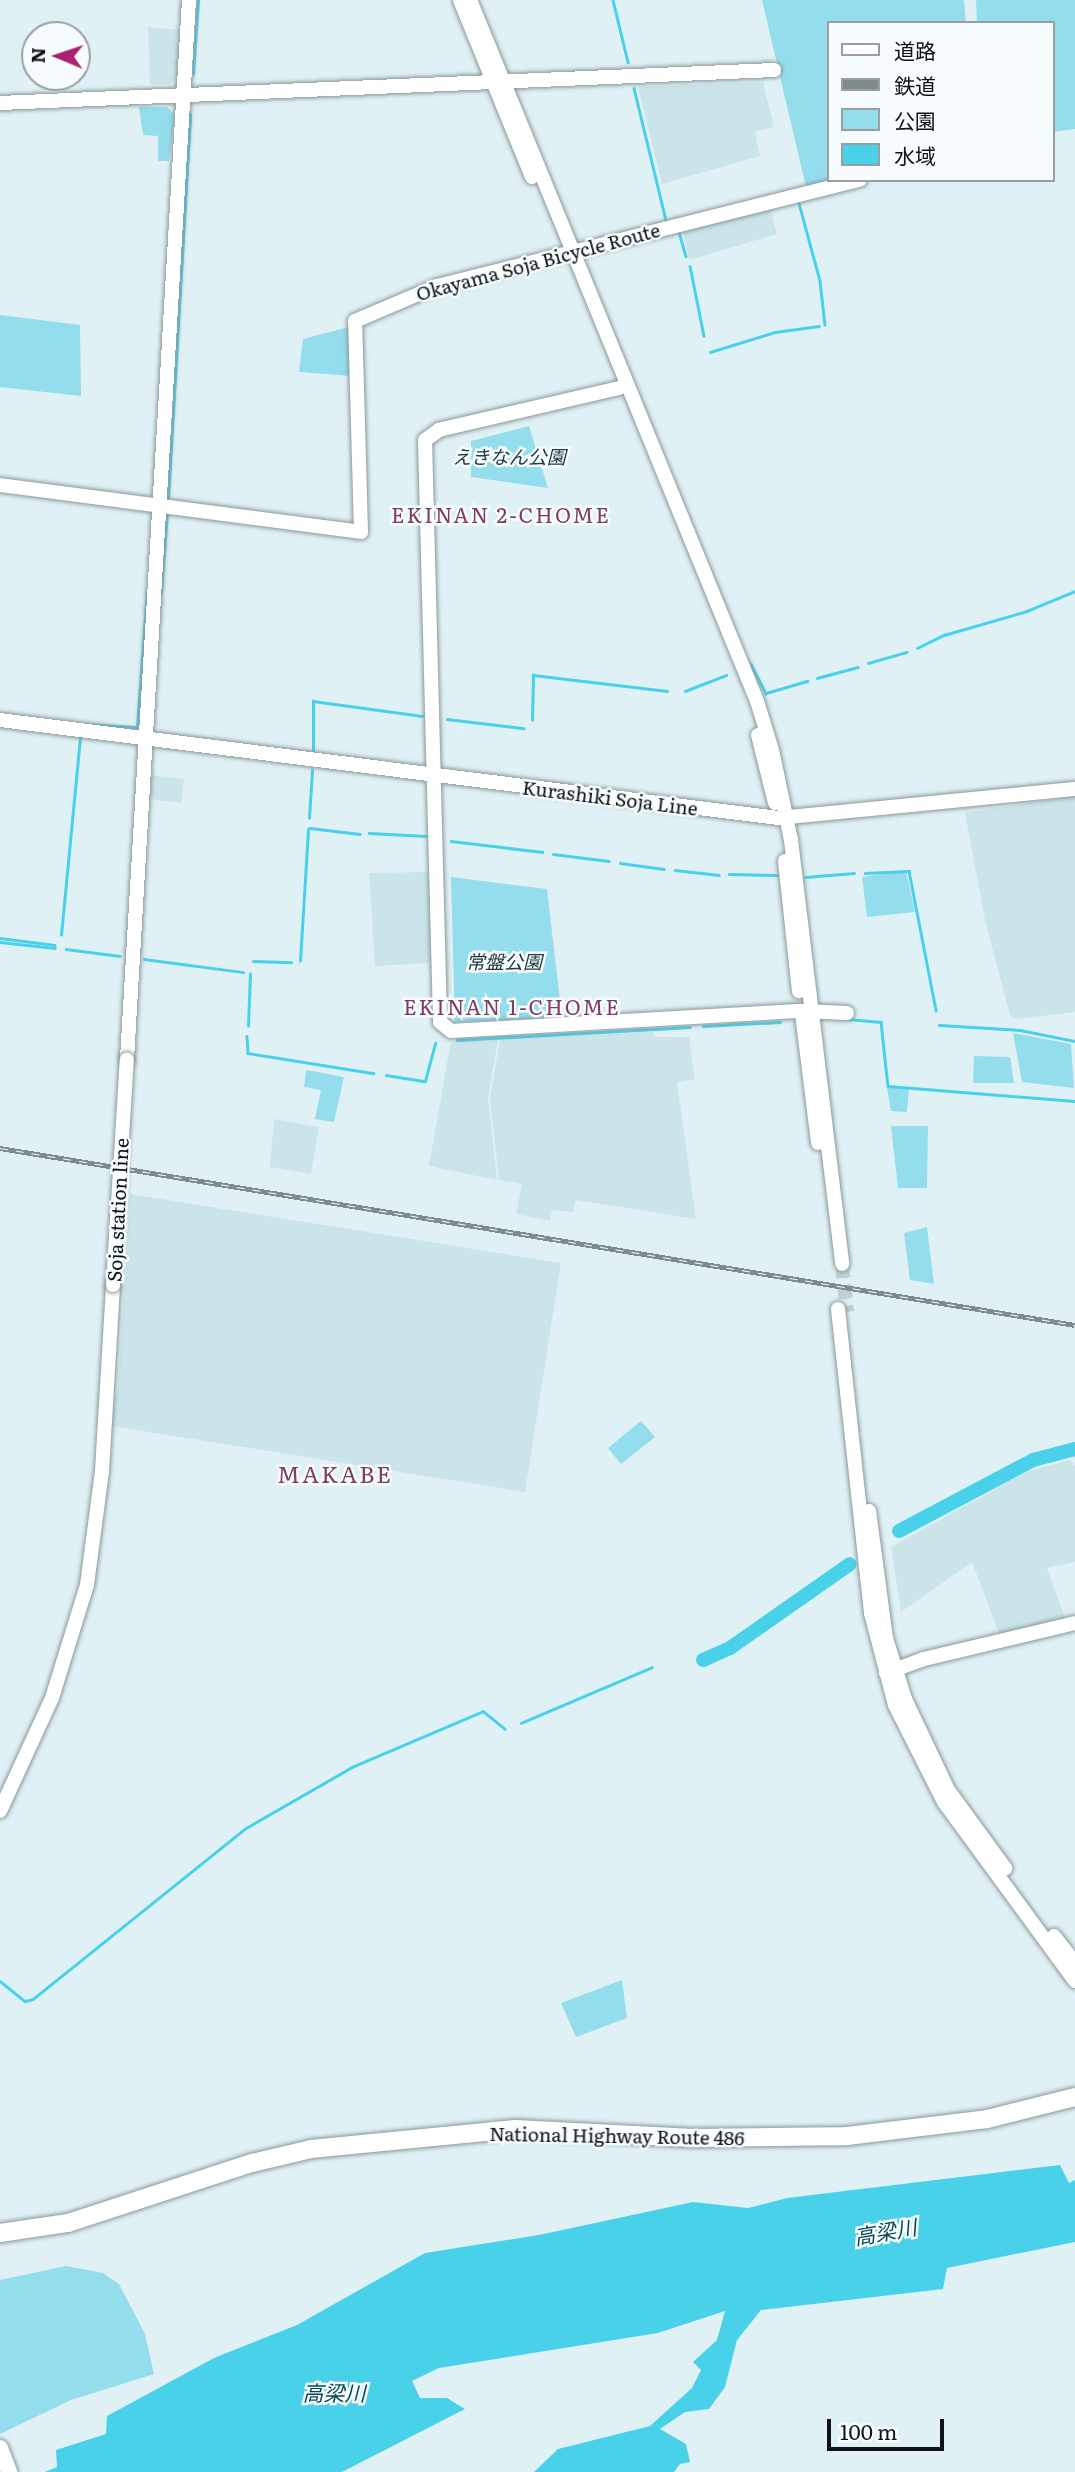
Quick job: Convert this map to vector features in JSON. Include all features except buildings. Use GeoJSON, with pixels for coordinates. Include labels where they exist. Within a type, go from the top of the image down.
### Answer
{"type":"FeatureCollection","features":[{"type":"Feature","properties":{"kind":"highway","name":"National Highway Route 486"},"geometry":{"type":"LineString","coordinates":[[0,2233],[68,2223],[252,2163],[311,2149],[515,2129],[694,2138],[847,2136],[987,2119],[1075,2096]]}},
{"type":"Feature","properties":{"kind":"main road"},"geometry":{"type":"LineString","coordinates":[[0,2448],[9,2472]]}},
{"type":"Feature","properties":{"kind":"street","name":"Soja station line"},"geometry":{"type":"LineString","coordinates":[[0,1811],[52,1698],[87,1585],[102,1471],[189,0]]}},
{"type":"Feature","properties":{"kind":"street"},"geometry":{"type":"LineString","coordinates":[[460,0],[498,81],[757,701],[783,819],[837,1263]]}},
{"type":"Feature","properties":{"kind":"street"},"geometry":{"type":"LineString","coordinates":[[471,0],[498,81]]}},
{"type":"Feature","properties":{"kind":"street"},"geometry":{"type":"LineString","coordinates":[[0,103],[774,70]]}},
{"type":"Feature","properties":{"kind":"street","name":"Okayama Soja Bicycle Route"},"geometry":{"type":"LineString","coordinates":[[0,485],[361,532],[355,321],[437,286],[852,182]]}},
{"type":"Feature","properties":{"kind":"street"},"geometry":{"type":"LineString","coordinates":[[569,253],[619,388],[743,692],[783,819]]}},
{"type":"Feature","properties":{"kind":"street"},"geometry":{"type":"LineString","coordinates":[[619,388],[439,430],[425,440],[440,1019],[445,1029],[806,1011],[847,1013]]}},
{"type":"Feature","properties":{"kind":"street"},"geometry":{"type":"LineString","coordinates":[[0,720],[145,739]]}},
{"type":"Feature","properties":{"kind":"street","name":"Kurashiki Soja Line"},"geometry":{"type":"LineString","coordinates":[[145,739],[783,819],[1075,789]]}},
{"type":"Feature","properties":{"kind":"street"},"geometry":{"type":"LineString","coordinates":[[843,1311],[871,1612],[923,1768],[1051,1939],[1075,1981]]}},
{"type":"Feature","properties":{"kind":"street"},"geometry":{"type":"LineString","coordinates":[[890,1672],[924,1658],[1075,1623]]}},
{"type":"Feature","properties":{"kind":"street"},"geometry":{"type":"LineString","coordinates":[[1051,1939],[1075,1963]]}},
{"type":"Feature","properties":{"kind":"shaded area"},"geometry":{"type":"Polygon","coordinates":[[[148,27],[180,30],[178,75],[170,84],[150,84],[148,27]]]}},
{"type":"Feature","properties":{"kind":"shaded area"},"geometry":{"type":"Polygon","coordinates":[[[763,82],[774,127],[755,131],[760,156],[662,184],[638,87],[763,82]]]}},
{"type":"Feature","properties":{"kind":"shaded area"},"geometry":{"type":"Polygon","coordinates":[[[770,208],[777,234],[689,260],[682,229],[770,208]]]}},
{"type":"Feature","properties":{"kind":"shaded area"},"geometry":{"type":"Polygon","coordinates":[[[150,775],[184,779],[181,803],[151,799],[150,775]]]}},
{"type":"Feature","properties":{"kind":"shaded area"},"geometry":{"type":"Polygon","coordinates":[[[1075,796],[1075,1012],[1016,1019],[1010,1015],[985,920],[965,813],[1075,796]]]}},
{"type":"Feature","properties":{"kind":"shaded area"},"geometry":{"type":"Polygon","coordinates":[[[429,872],[431,963],[375,966],[369,873],[429,872]]]}},
{"type":"Feature","properties":{"kind":"shaded area"},"geometry":{"type":"Polygon","coordinates":[[[653,1032],[654,1037],[689,1037],[695,1079],[677,1082],[696,1219],[576,1200],[573,1212],[552,1210],[550,1221],[516,1214],[522,1184],[499,1180],[490,1099],[500,1039],[653,1032]]]}},
{"type":"Feature","properties":{"kind":"shaded area"},"geometry":{"type":"Polygon","coordinates":[[[498,1040],[488,1098],[497,1180],[429,1166],[450,1046],[455,1041],[498,1040]]]}},
{"type":"Feature","properties":{"kind":"shaded area"},"geometry":{"type":"Polygon","coordinates":[[[274,1119],[319,1127],[311,1174],[270,1167],[274,1119]]]}},
{"type":"Feature","properties":{"kind":"shaded area"},"geometry":{"type":"Polygon","coordinates":[[[130,1194],[561,1263],[525,1492],[111,1426],[118,1387],[130,1194]]]}},
{"type":"Feature","properties":{"kind":"shaded area"},"geometry":{"type":"Polygon","coordinates":[[[1069,1460],[1075,1465],[1075,1562],[1047,1568],[1066,1621],[1001,1638],[972,1562],[901,1612],[891,1547],[1026,1472],[1069,1460]]]}},
{"type":"Feature","properties":{"kind":"green space"},"geometry":{"type":"Polygon","coordinates":[[[762,0],[964,0],[966,21],[827,21],[827,181],[806,187],[762,0]]]}},
{"type":"Feature","properties":{"kind":"green space"},"geometry":{"type":"Polygon","coordinates":[[[976,0],[1075,0],[1075,129],[1054,132],[1054,21],[977,21],[976,0]]]}},
{"type":"Feature","properties":{"kind":"green space"},"geometry":{"type":"Polygon","coordinates":[[[139,107],[167,107],[175,115],[169,161],[158,161],[158,136],[143,135],[139,107]]]}},
{"type":"Feature","properties":{"kind":"green space"},"geometry":{"type":"Polygon","coordinates":[[[0,315],[80,325],[81,396],[0,387],[0,315]]]}},
{"type":"Feature","properties":{"kind":"green space"},"geometry":{"type":"Polygon","coordinates":[[[349,327],[352,376],[299,372],[303,339],[349,327]]]}},
{"type":"Feature","properties":{"kind":"green space","name":"えきなん公園"},"geometry":{"type":"Polygon","coordinates":[[[529,426],[548,488],[471,477],[471,441],[529,426]]]}},
{"type":"Feature","properties":{"kind":"green space"},"geometry":{"type":"Polygon","coordinates":[[[906,871],[915,912],[867,917],[862,877],[906,871]]]}},
{"type":"Feature","properties":{"kind":"green space","name":"常盤公園"},"geometry":{"type":"Polygon","coordinates":[[[451,877],[547,889],[562,1018],[455,1022],[451,877]]]}},
{"type":"Feature","properties":{"kind":"green space"},"geometry":{"type":"Polygon","coordinates":[[[1013,1033],[1071,1044],[1074,1088],[1022,1082],[1013,1033]]]}},
{"type":"Feature","properties":{"kind":"green space"},"geometry":{"type":"Polygon","coordinates":[[[974,1056],[1010,1057],[1014,1083],[973,1083],[974,1056]]]}},
{"type":"Feature","properties":{"kind":"green space"},"geometry":{"type":"Polygon","coordinates":[[[306,1070],[344,1077],[334,1122],[315,1119],[321,1090],[304,1087],[306,1070]]]}},
{"type":"Feature","properties":{"kind":"green space"},"geometry":{"type":"Polygon","coordinates":[[[887,1087],[909,1089],[907,1112],[891,1111],[887,1087]]]}},
{"type":"Feature","properties":{"kind":"green space"},"geometry":{"type":"Polygon","coordinates":[[[891,1126],[928,1126],[927,1188],[898,1188],[891,1126]]]}},
{"type":"Feature","properties":{"kind":"green space"},"geometry":{"type":"Polygon","coordinates":[[[927,1227],[934,1284],[910,1280],[904,1233],[927,1227]]]}},
{"type":"Feature","properties":{"kind":"green space"},"geometry":{"type":"Polygon","coordinates":[[[641,1421],[655,1437],[621,1464],[608,1448],[641,1421]]]}},
{"type":"Feature","properties":{"kind":"green space"},"geometry":{"type":"Polygon","coordinates":[[[622,1980],[627,2018],[576,2037],[561,2003],[622,1980]]]}},
{"type":"Feature","properties":{"kind":"green space"},"geometry":{"type":"Polygon","coordinates":[[[66,2266],[103,2273],[119,2284],[145,2334],[154,2374],[71,2400],[0,2434],[0,2280],[66,2266]]]}},
{"type":"Feature","properties":{"kind":"water","name":"高梁川"},"geometry":{"type":"Polygon","coordinates":[[[1060,2165],[1069,2183],[1075,2180],[1075,2242],[947,2268],[943,2289],[761,2310],[737,2340],[725,2387],[709,2409],[685,2412],[660,2429],[686,2444],[690,2462],[680,2464],[674,2472],[534,2472],[558,2449],[650,2426],[692,2388],[701,2370],[693,2362],[717,2340],[725,2311],[658,2333],[439,2368],[412,2381],[420,2398],[447,2398],[465,2409],[342,2472],[45,2472],[57,2467],[56,2450],[106,2434],[107,2416],[214,2358],[297,2325],[425,2253],[539,2235],[693,2202],[748,2208],[787,2198],[1060,2165]]]}},
{"type":"Feature","properties":{"kind":"waterway"},"geometry":{"type":"LineString","coordinates":[[193,74],[198,0]]}},
{"type":"Feature","properties":{"kind":"waterway"},"geometry":{"type":"LineString","coordinates":[[613,0],[628,62]]}},
{"type":"Feature","properties":{"kind":"waterway"},"geometry":{"type":"LineString","coordinates":[[634,88],[666,220]]}},
{"type":"Feature","properties":{"kind":"waterway"},"geometry":{"type":"LineString","coordinates":[[168,499],[190,115]]}},
{"type":"Feature","properties":{"kind":"waterway"},"geometry":{"type":"LineString","coordinates":[[799,203],[820,281],[825,325]]}},
{"type":"Feature","properties":{"kind":"waterway"},"geometry":{"type":"LineString","coordinates":[[679,232],[686,256]]}},
{"type":"Feature","properties":{"kind":"waterway"},"geometry":{"type":"LineString","coordinates":[[690,266],[704,336]]}},
{"type":"Feature","properties":{"kind":"waterway"},"geometry":{"type":"LineString","coordinates":[[710,352],[775,332],[819,326]]}},
{"type":"Feature","properties":{"kind":"waterway"},"geometry":{"type":"LineString","coordinates":[[161,593],[167,512]]}},
{"type":"Feature","properties":{"kind":"waterway"},"geometry":{"type":"LineString","coordinates":[[917,648],[944,635],[1027,611],[1075,591]]}},
{"type":"Feature","properties":{"kind":"waterway"},"geometry":{"type":"LineString","coordinates":[[82,724],[137,727],[147,592]]}},
{"type":"Feature","properties":{"kind":"waterway"},"geometry":{"type":"LineString","coordinates":[[868,663],[906,652]]}},
{"type":"Feature","properties":{"kind":"waterway"},"geometry":{"type":"LineString","coordinates":[[751,664],[766,693],[807,681]]}},
{"type":"Feature","properties":{"kind":"waterway"},"geometry":{"type":"LineString","coordinates":[[817,678],[858,667]]}},
{"type":"Feature","properties":{"kind":"waterway"},"geometry":{"type":"LineString","coordinates":[[532,720],[533,675],[667,691]]}},
{"type":"Feature","properties":{"kind":"waterway"},"geometry":{"type":"LineString","coordinates":[[685,691],[726,675]]}},
{"type":"Feature","properties":{"kind":"waterway"},"geometry":{"type":"LineString","coordinates":[[313,751],[313,701],[422,716]]}},
{"type":"Feature","properties":{"kind":"waterway"},"geometry":{"type":"LineString","coordinates":[[447,719],[523,728]]}},
{"type":"Feature","properties":{"kind":"waterway"},"geometry":{"type":"LineString","coordinates":[[61,935],[80,738]]}},
{"type":"Feature","properties":{"kind":"waterway"},"geometry":{"type":"LineString","coordinates":[[309,818],[312,770]]}},
{"type":"Feature","properties":{"kind":"waterway"},"geometry":{"type":"LineString","coordinates":[[310,828],[360,834]]}},
{"type":"Feature","properties":{"kind":"waterway"},"geometry":{"type":"LineString","coordinates":[[300,961],[308,829]]}},
{"type":"Feature","properties":{"kind":"waterway"},"geometry":{"type":"LineString","coordinates":[[369,833],[426,836]]}},
{"type":"Feature","properties":{"kind":"waterway"},"geometry":{"type":"LineString","coordinates":[[451,841],[542,852]]}},
{"type":"Feature","properties":{"kind":"waterway"},"geometry":{"type":"LineString","coordinates":[[553,854],[609,861]]}},
{"type":"Feature","properties":{"kind":"waterway"},"geometry":{"type":"LineString","coordinates":[[620,863],[664,869]]}},
{"type":"Feature","properties":{"kind":"waterway"},"geometry":{"type":"LineString","coordinates":[[675,870],[719,875]]}},
{"type":"Feature","properties":{"kind":"waterway"},"geometry":{"type":"LineString","coordinates":[[865,873],[909,871],[936,1010]]}},
{"type":"Feature","properties":{"kind":"waterway"},"geometry":{"type":"LineString","coordinates":[[805,877],[854,873]]}},
{"type":"Feature","properties":{"kind":"waterway"},"geometry":{"type":"LineString","coordinates":[[729,874],[777,875]]}},
{"type":"Feature","properties":{"kind":"waterway"},"geometry":{"type":"LineString","coordinates":[[0,938],[55,945]]}},
{"type":"Feature","properties":{"kind":"waterway"},"geometry":{"type":"LineString","coordinates":[[0,942],[55,948]]}},
{"type":"Feature","properties":{"kind":"waterway"},"geometry":{"type":"LineString","coordinates":[[66,949],[120,956]]}},
{"type":"Feature","properties":{"kind":"waterway"},"geometry":{"type":"LineString","coordinates":[[144,959],[243,972]]}},
{"type":"Feature","properties":{"kind":"waterway"},"geometry":{"type":"LineString","coordinates":[[253,961],[291,962]]}},
{"type":"Feature","properties":{"kind":"waterway"},"geometry":{"type":"LineString","coordinates":[[248,1026],[250,974]]}},
{"type":"Feature","properties":{"kind":"waterway"},"geometry":{"type":"LineString","coordinates":[[848,1019],[881,1022],[888,1086],[1075,1101]]}},
{"type":"Feature","properties":{"kind":"waterway"},"geometry":{"type":"LineString","coordinates":[[703,1026],[780,1022]]}},
{"type":"Feature","properties":{"kind":"waterway"},"geometry":{"type":"LineString","coordinates":[[939,1025],[1020,1030],[1075,1041]]}},
{"type":"Feature","properties":{"kind":"waterway"},"geometry":{"type":"LineString","coordinates":[[457,1040],[690,1027]]}},
{"type":"Feature","properties":{"kind":"waterway"},"geometry":{"type":"LineString","coordinates":[[247,1036],[248,1053],[373,1073]]}},
{"type":"Feature","properties":{"kind":"waterway"},"geometry":{"type":"LineString","coordinates":[[386,1075],[425,1081],[435,1043]]}},
{"type":"Feature","properties":{"kind":"waterway"},"geometry":{"type":"LineString","coordinates":[[899,1531],[1033,1460],[1075,1449]]}},
{"type":"Feature","properties":{"kind":"waterway"},"geometry":{"type":"LineString","coordinates":[[703,1660],[730,1648],[850,1564]]}},
{"type":"Feature","properties":{"kind":"waterway"},"geometry":{"type":"LineString","coordinates":[[521,1723],[652,1667]]}},
{"type":"Feature","properties":{"kind":"waterway"},"geometry":{"type":"LineString","coordinates":[[0,1981],[25,2001],[33,1999],[246,1828],[352,1767],[483,1711],[505,1729]]}},
{"type":"Feature","properties":{"kind":"tunnel"},"geometry":{"type":"LineString","coordinates":[[842,1264],[847,1312]]}},
{"type":"Feature","properties":{"kind":"railway"},"geometry":{"type":"LineString","coordinates":[[0,1148],[1075,1325]]}},
{"type":"Feature","properties":{"kind":"district","name":"EKINAN 2-CHOME"},"geometry":{"type":"Point","coordinates":[501,514]}},
{"type":"Feature","properties":{"kind":"district","name":"EKINAN 1-CHOME"},"geometry":{"type":"Point","coordinates":[512,1006]}},
{"type":"Feature","properties":{"kind":"district","name":"MAKABE"},"geometry":{"type":"Point","coordinates":[335,1473]}}]}
